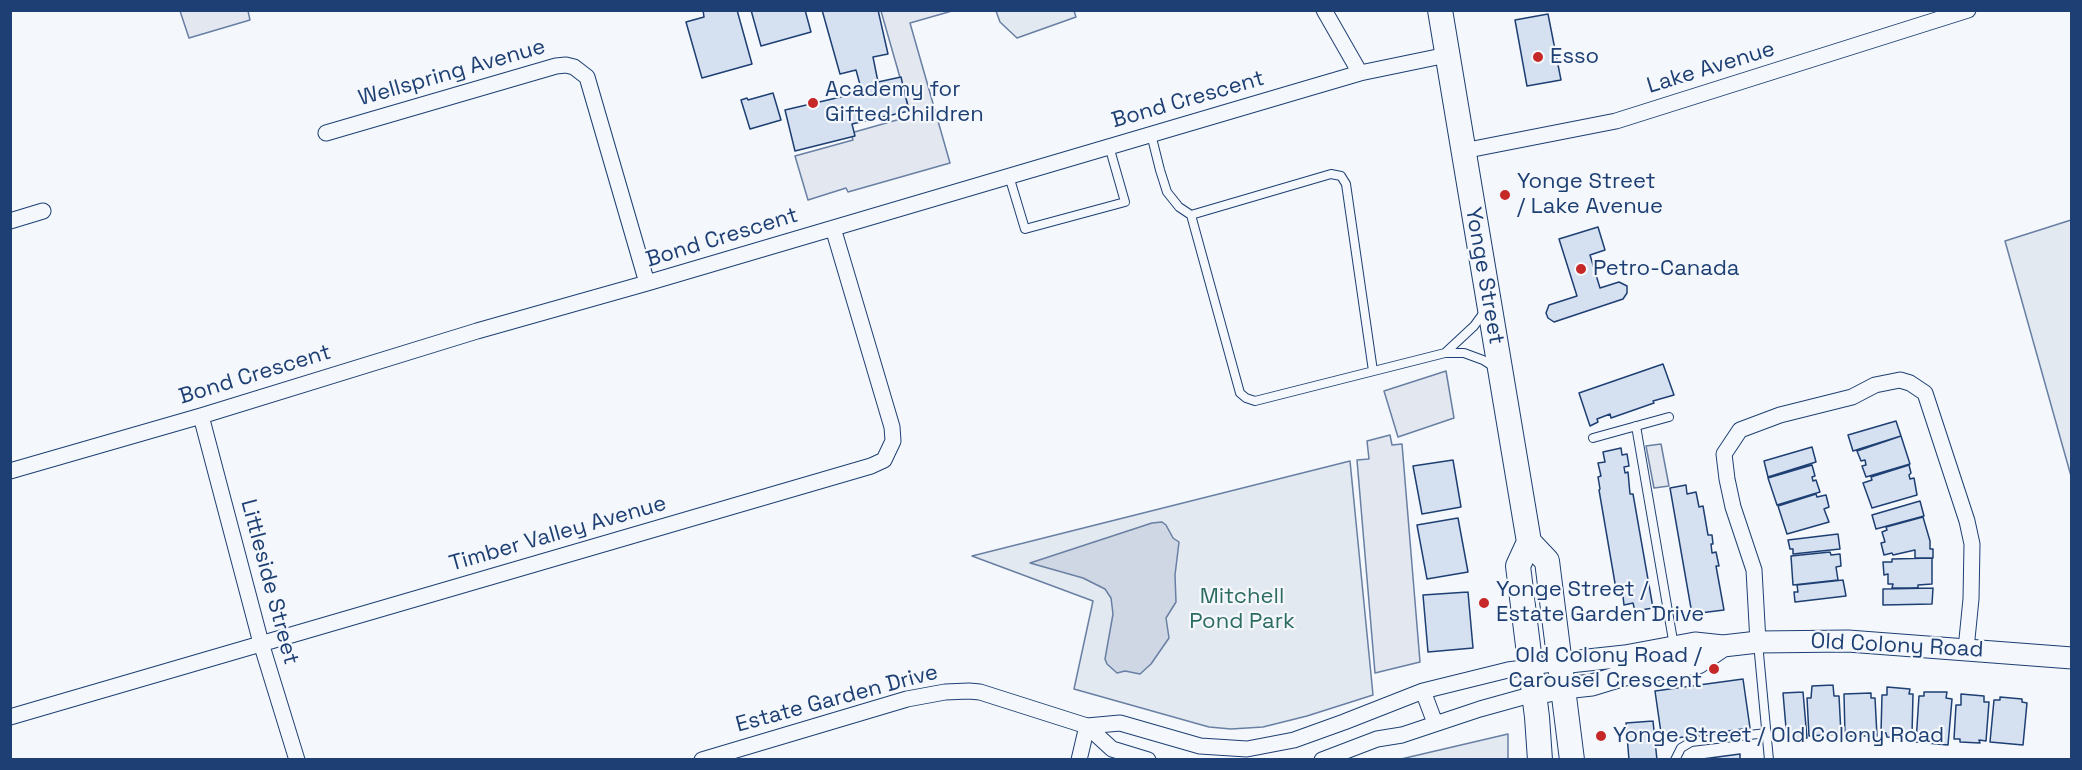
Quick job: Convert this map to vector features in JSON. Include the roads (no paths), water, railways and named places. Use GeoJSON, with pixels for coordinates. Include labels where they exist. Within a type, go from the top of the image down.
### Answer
{"type":"FeatureCollection","features":[{"type":"Feature","properties":{"kind":"main road","name":"Yonge Street"},"geometry":{"type":"LineString","coordinates":[[1440,10],[1529,542],[1547,561],[1572,759]]}},
{"type":"Feature","properties":{"kind":"main road"},"geometry":{"type":"LineString","coordinates":[[1529,542],[1518,566],[1540,759]]}},
{"type":"Feature","properties":{"kind":"street"},"geometry":{"type":"LineString","coordinates":[[1324,10],[1360,73]]}},
{"type":"Feature","properties":{"kind":"street","name":"Lake Avenue"},"geometry":{"type":"LineString","coordinates":[[1463,150],[1616,121],[1968,10]]}},
{"type":"Feature","properties":{"kind":"street","name":"Bond Crescent"},"geometry":{"type":"LineString","coordinates":[[10,471],[201,416],[477,331],[647,284],[1360,73],[1448,55]]}},
{"type":"Feature","properties":{"kind":"street","name":"Wellspring Avenue"},"geometry":{"type":"LineString","coordinates":[[326,132],[556,66],[574,67],[587,77],[647,284]]}},
{"type":"Feature","properties":{"kind":"street"},"geometry":{"type":"LineString","coordinates":[[10,221],[43,212]]}},
{"type":"Feature","properties":{"kind":"street","name":"Timber Valley Avenue"},"geometry":{"type":"LineString","coordinates":[[10,717],[849,473],[884,460],[893,441],[892,427],[833,228]]}},
{"type":"Feature","properties":{"kind":"street"},"geometry":{"type":"LineString","coordinates":[[1758,642],[1754,570],[1733,507],[1724,454],[1740,430],[1780,415],[1852,397],[1875,385],[1900,380],[1910,383],[1925,393],[1967,521],[1972,544],[1971,599],[1966,649]]}},
{"type":"Feature","properties":{"kind":"street","name":"Littleside Street"},"geometry":{"type":"LineString","coordinates":[[201,416],[261,644],[297,759]]}},
{"type":"Feature","properties":{"kind":"street","name":"Old Colony Road"},"geometry":{"type":"LineString","coordinates":[[1560,663],[1625,656],[1695,643],[1723,646],[1758,642],[1848,641],[2072,658]]}},
{"type":"Feature","properties":{"kind":"street","name":"Old Colony Road"},"geometry":{"type":"LineString","coordinates":[[1534,694],[1592,685],[1628,674],[1698,663],[1723,646]]}},
{"type":"Feature","properties":{"kind":"street","name":"Estate Garden Drive"},"geometry":{"type":"LineString","coordinates":[[702,759],[907,699],[945,692],[980,692],[1087,726],[1120,723],[1200,746],[1247,749],[1294,740],[1423,690],[1508,670],[1560,663]]}},
{"type":"Feature","properties":{"kind":"street"},"geometry":{"type":"LineString","coordinates":[[1423,690],[1435,723]]}},
{"type":"Feature","properties":{"kind":"street"},"geometry":{"type":"LineString","coordinates":[[1322,759],[1377,739],[1402,735],[1534,694]]}},
{"type":"Feature","properties":{"kind":"street"},"geometry":{"type":"LineString","coordinates":[[1079,759],[1087,726]]}},
{"type":"Feature","properties":{"kind":"street","name":"Estate Garden Drive"},"geometry":{"type":"LineString","coordinates":[[1087,726],[1112,749],[1148,759]]}},
{"type":"Feature","properties":{"kind":"lane"},"geometry":{"type":"LineString","coordinates":[[1151,134],[1167,192],[1179,207],[1191,215],[1240,393],[1246,398],[1255,401],[1445,353],[1464,353],[1500,370]]}},
{"type":"Feature","properties":{"kind":"lane"},"geometry":{"type":"LineString","coordinates":[[1009,176],[1025,230],[1125,202],[1109,146]]}},
{"type":"Feature","properties":{"kind":"lane"},"geometry":{"type":"LineString","coordinates":[[1191,215],[1331,174],[1341,176],[1346,184],[1373,371]]}},
{"type":"Feature","properties":{"kind":"lane"},"geometry":{"type":"LineString","coordinates":[[1445,353],[1474,326],[1489,305]]}},
{"type":"Feature","properties":{"kind":"lane"},"geometry":{"type":"LineString","coordinates":[[1593,438],[1669,417]]}},
{"type":"Feature","properties":{"kind":"lane"},"geometry":{"type":"LineString","coordinates":[[1636,426],[1674,646]]}},
{"type":"Feature","properties":{"kind":"lane"},"geometry":{"type":"LineString","coordinates":[[1758,642],[1769,759]]}},
{"type":"Feature","properties":{"kind":"lane"},"geometry":{"type":"LineString","coordinates":[[1675,759],[1682,746],[1691,742],[1766,733]]}},
{"type":"Feature","properties":{"kind":"place","name":"Esso"},"geometry":{"type":"Point","coordinates":[1538,57]}},
{"type":"Feature","properties":{"kind":"place","name":"Academy for Gifted Children"},"geometry":{"type":"Point","coordinates":[813,103]}},
{"type":"Feature","properties":{"kind":"place","name":"Yonge Street / Lake Avenue"},"geometry":{"type":"Point","coordinates":[1505,195]}},
{"type":"Feature","properties":{"kind":"place","name":"Petro-Canada"},"geometry":{"type":"Point","coordinates":[1581,269]}},
{"type":"Feature","properties":{"kind":"place","name":"Yonge Street / Estate Garden Drive"},"geometry":{"type":"Point","coordinates":[1484,603]}},
{"type":"Feature","properties":{"kind":"place","name":"Old Colony Road / Carousel Crescent"},"geometry":{"type":"Point","coordinates":[1714,669]}},
{"type":"Feature","properties":{"kind":"place","name":"Yonge Street / Old Colony Road"},"geometry":{"type":"Point","coordinates":[1601,736]}},
{"type":"Feature","properties":{"kind":"park label","name":"Mitchell Pond Park"},"geometry":{"type":"Point","coordinates":[1242,610]}}]}
